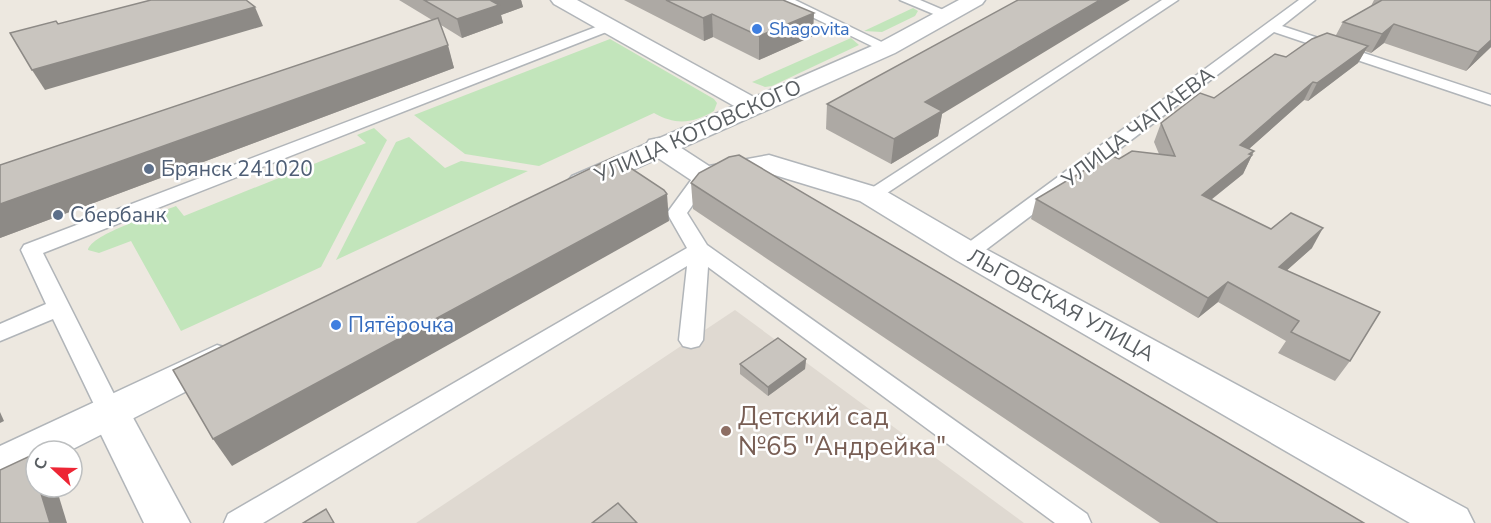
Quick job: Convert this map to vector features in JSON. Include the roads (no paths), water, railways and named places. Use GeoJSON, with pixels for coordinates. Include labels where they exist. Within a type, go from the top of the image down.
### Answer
{"type":"FeatureCollection","features":[{"type":"Feature","properties":{"kind":"street"},"geometry":{"type":"LineString","coordinates":[[561,0],[752,106]]}},
{"type":"Feature","properties":{"kind":"street","name":"УЛИЦА КОТОВСКОГО"},"geometry":{"type":"LineString","coordinates":[[555,194],[659,146],[887,48],[975,0]]}},
{"type":"Feature","properties":{"kind":"street"},"geometry":{"type":"LineString","coordinates":[[659,146],[704,176]]}},
{"type":"Feature","properties":{"kind":"street","name":"ЛЬГОВСКАЯ УЛИЦА"},"geometry":{"type":"LineString","coordinates":[[704,176],[769,164],[871,195],[968,253],[1451,523]]}},
{"type":"Feature","properties":{"kind":"street"},"geometry":{"type":"LineString","coordinates":[[0,466],[238,348]]}},
{"type":"Feature","properties":{"kind":"street"},"geometry":{"type":"LineString","coordinates":[[110,412],[167,523]]}},
{"type":"Feature","properties":{"kind":"lane"},"geometry":{"type":"LineString","coordinates":[[784,0],[887,48]]}},
{"type":"Feature","properties":{"kind":"lane"},"geometry":{"type":"LineString","coordinates":[[907,0],[948,15]]}},
{"type":"Feature","properties":{"kind":"lane"},"geometry":{"type":"LineString","coordinates":[[871,195],[1171,0]]}},
{"type":"Feature","properties":{"kind":"lane","name":"УЛИЦА ЧАПАЕВА"},"geometry":{"type":"LineString","coordinates":[[968,253],[1308,0]]}},
{"type":"Feature","properties":{"kind":"lane"},"geometry":{"type":"LineString","coordinates":[[110,412],[31,250],[609,26]]}},
{"type":"Feature","properties":{"kind":"lane"},"geometry":{"type":"LineString","coordinates":[[1272,27],[1491,100]]}},
{"type":"Feature","properties":{"kind":"lane"},"geometry":{"type":"LineString","coordinates":[[704,176],[676,213],[699,250],[1077,523]]}},
{"type":"Feature","properties":{"kind":"lane"},"geometry":{"type":"LineString","coordinates":[[691,340],[699,250]]}},
{"type":"Feature","properties":{"kind":"lane"},"geometry":{"type":"LineString","coordinates":[[238,523],[699,250]]}},
{"type":"Feature","properties":{"kind":"lane"},"geometry":{"type":"LineString","coordinates":[[0,333],[58,308]]}},
{"type":"Feature","properties":{"kind":"place","name":"Shagovita"},"geometry":{"type":"Point","coordinates":[757,29]}},
{"type":"Feature","properties":{"kind":"place","name":"Брянск 241020"},"geometry":{"type":"Point","coordinates":[149,169]}},
{"type":"Feature","properties":{"kind":"place","name":"Сбербанк"},"geometry":{"type":"Point","coordinates":[58,215]}},
{"type":"Feature","properties":{"kind":"place","name":"Пятёрочка"},"geometry":{"type":"Point","coordinates":[336,325]}},
{"type":"Feature","properties":{"kind":"place","name":"Детский сад №65 \"Андрейка\""},"geometry":{"type":"Point","coordinates":[726,431]}}]}
